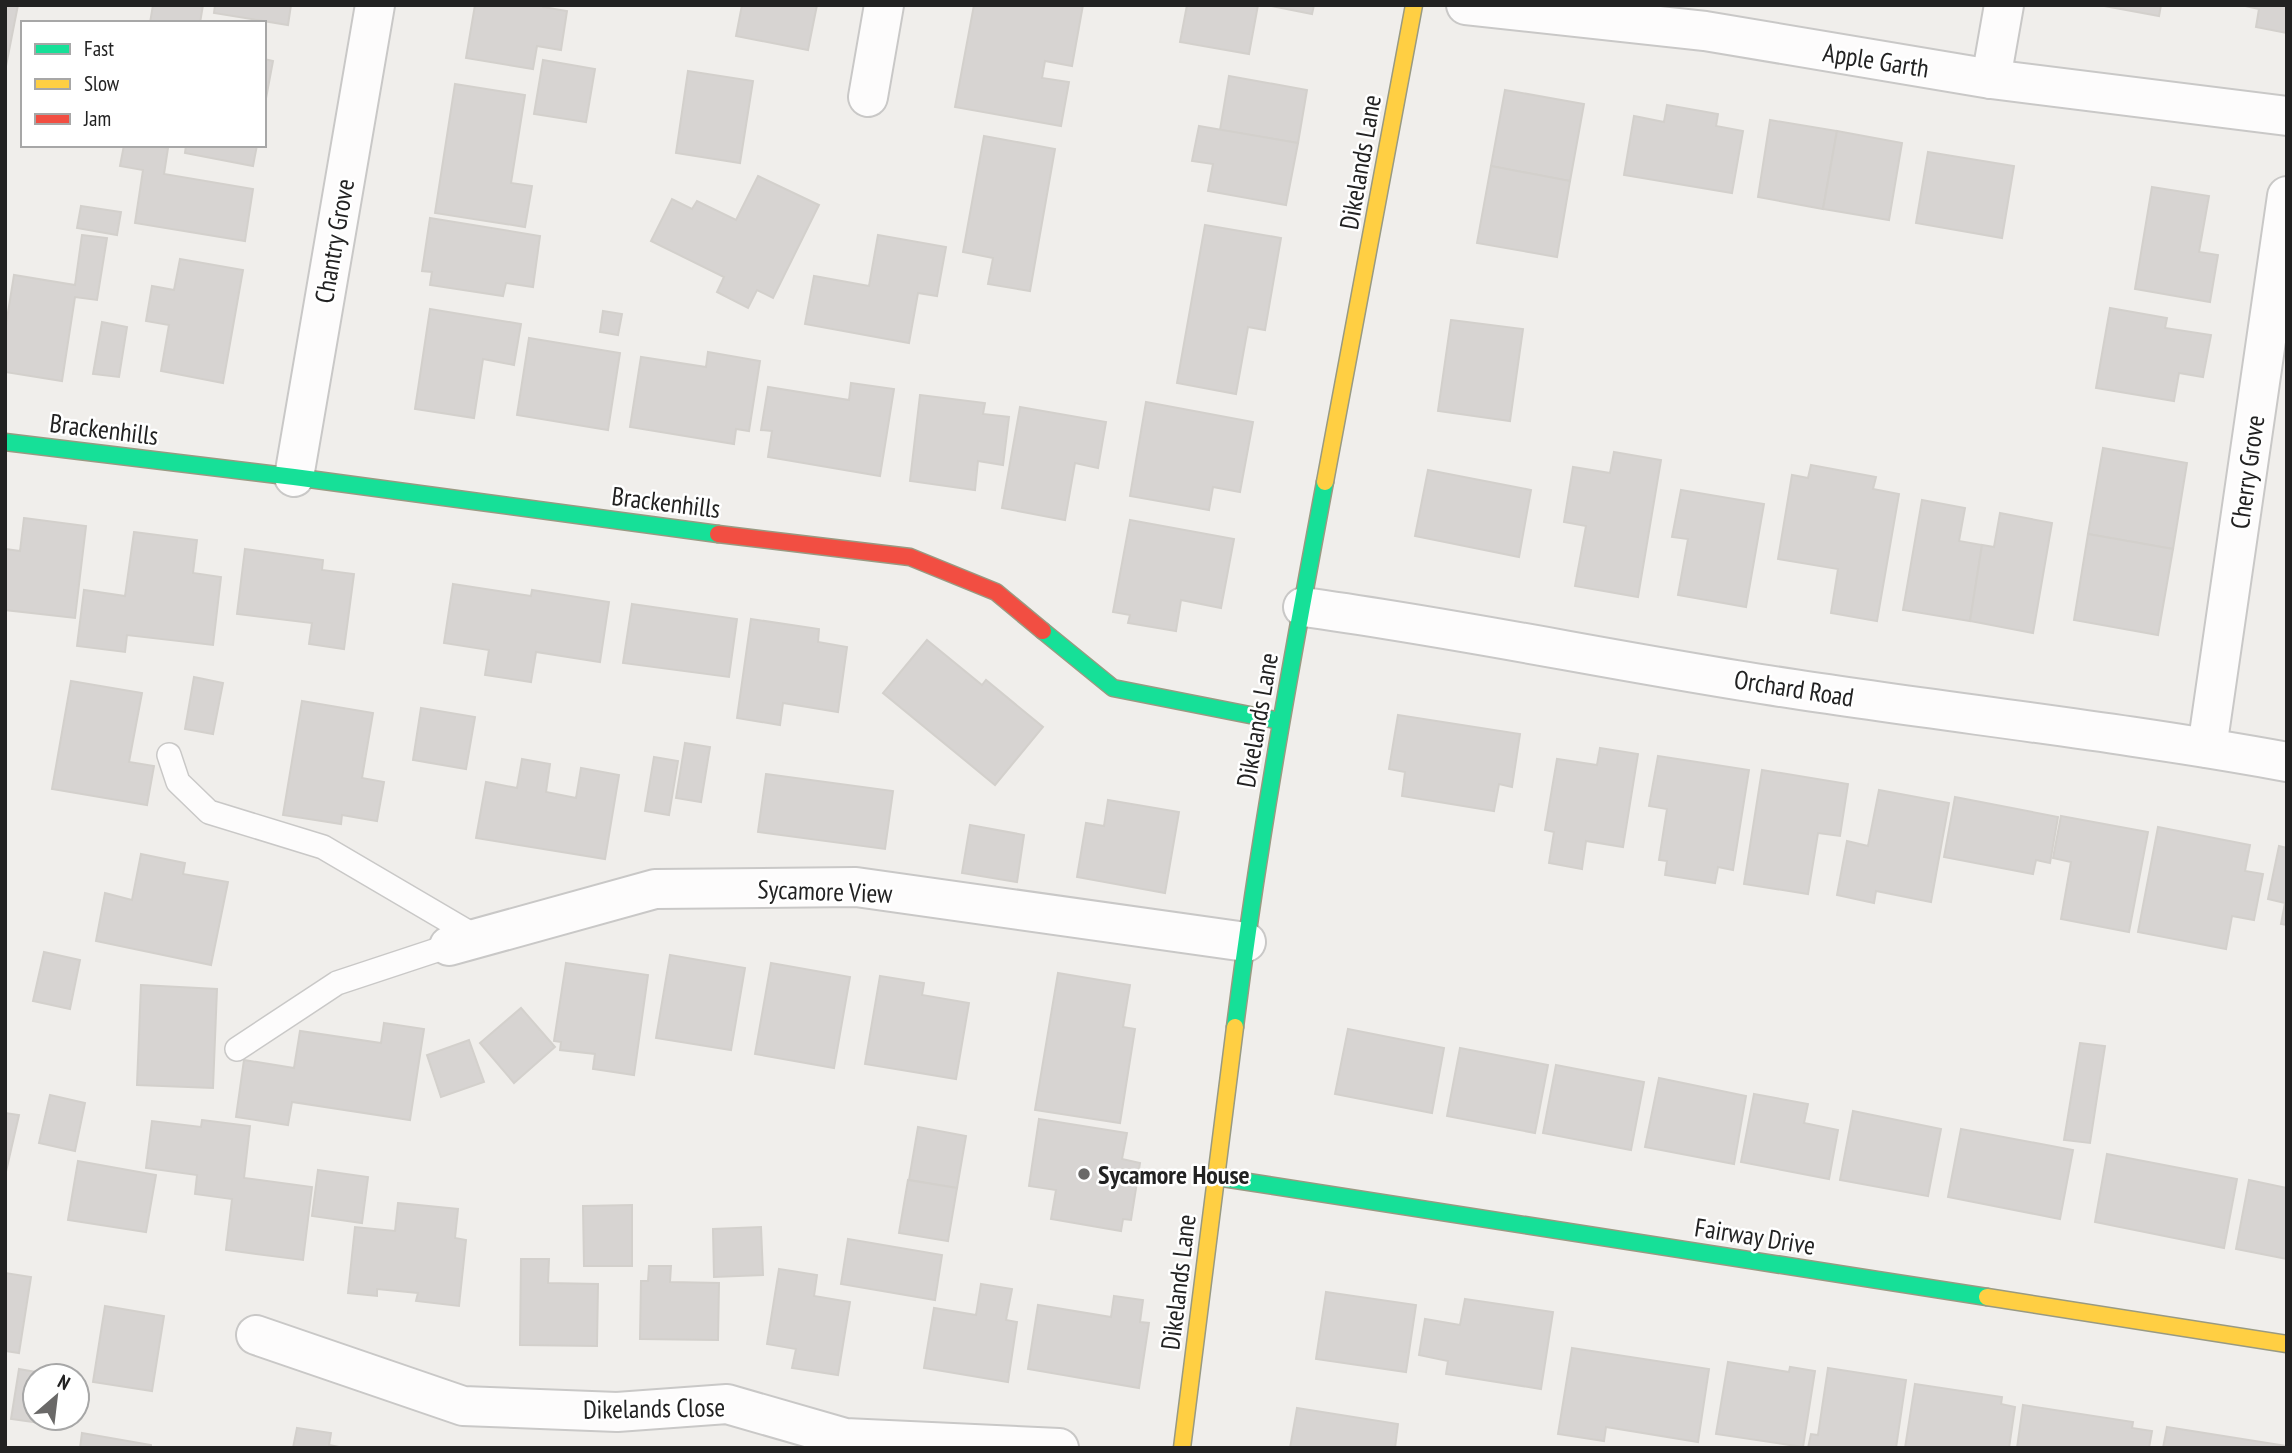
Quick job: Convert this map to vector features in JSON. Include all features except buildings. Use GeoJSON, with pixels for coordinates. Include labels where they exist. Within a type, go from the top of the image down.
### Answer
{"type":"FeatureCollection","features":[{"type":"Feature","properties":{"kind":"street","name":"Chantry Grove"},"geometry":{"type":"LineString","coordinates":[[294,477],[375,5]]}},
{"type":"Feature","properties":{"kind":"street"},"geometry":{"type":"LineString","coordinates":[[868,97],[884,5]]}},
{"type":"Feature","properties":{"kind":"street","name":"Dikelands Lane"},"geometry":{"type":"LineString","coordinates":[[1182,1448],[1246,942],[1280,721],[1414,5]]}},
{"type":"Feature","properties":{"kind":"street","name":"Apple Garth"},"geometry":{"type":"LineString","coordinates":[[1466,5],[1704,32],[1991,79],[2287,116]]}},
{"type":"Feature","properties":{"kind":"street"},"geometry":{"type":"LineString","coordinates":[[1991,79],[2004,5]]}},
{"type":"Feature","properties":{"kind":"street","name":"Cherry Grove"},"geometry":{"type":"LineString","coordinates":[[2207,748],[2287,196]]}},
{"type":"Feature","properties":{"kind":"street","name":"Brackenhills"},"geometry":{"type":"LineString","coordinates":[[5,442],[910,557],[996,592],[1113,688],[1280,721]]}},
{"type":"Feature","properties":{"kind":"street","name":"Orchard Road"},"geometry":{"type":"LineString","coordinates":[[1303,607],[1398,620],[1791,689],[2207,748],[2287,762]]}},
{"type":"Feature","properties":{"kind":"street","name":"Sycamore View"},"geometry":{"type":"LineString","coordinates":[[464,942],[655,889],[856,887],[1246,942]]}},
{"type":"Feature","properties":{"kind":"street","name":"Fairway Drive"},"geometry":{"type":"LineString","coordinates":[[1216,1177],[2287,1344]]}},
{"type":"Feature","properties":{"kind":"street","name":"Dikelands Close"},"geometry":{"type":"LineString","coordinates":[[256,1335],[463,1406],[617,1412],[727,1404],[845,1438],[1059,1448]]}},
{"type":"Feature","properties":{"kind":"lane"},"geometry":{"type":"LineString","coordinates":[[169,755],[178,782],[209,812],[323,847],[464,942]]}},
{"type":"Feature","properties":{"kind":"lane"},"geometry":{"type":"LineString","coordinates":[[237,1049],[337,983],[464,942]]}},
{"type":"Feature","properties":{"kind":"traffic: fast"},"geometry":{"type":"LineString","coordinates":[[5,442],[294,477],[718,534]]}},
{"type":"Feature","properties":{"kind":"traffic: fast"},"geometry":{"type":"LineString","coordinates":[[1235,1027],[1265,822],[1325,482]]}},
{"type":"Feature","properties":{"kind":"traffic: fast"},"geometry":{"type":"LineString","coordinates":[[1043,631],[1113,688],[1280,721]]}},
{"type":"Feature","properties":{"kind":"traffic: fast"},"geometry":{"type":"LineString","coordinates":[[1216,1177],[1987,1297]]}},
{"type":"Feature","properties":{"kind":"traffic: slow"},"geometry":{"type":"LineString","coordinates":[[1325,482],[1414,5]]}},
{"type":"Feature","properties":{"kind":"traffic: slow"},"geometry":{"type":"LineString","coordinates":[[1182,1448],[1235,1027]]}},
{"type":"Feature","properties":{"kind":"traffic: slow"},"geometry":{"type":"LineString","coordinates":[[1987,1297],[2287,1344]]}},
{"type":"Feature","properties":{"kind":"traffic: jam"},"geometry":{"type":"LineString","coordinates":[[718,534],[910,557],[996,592],[1043,631]]}},
{"type":"Feature","properties":{"kind":"place","name":"Sycamore House"},"geometry":{"type":"Point","coordinates":[1084,1174]}}]}
